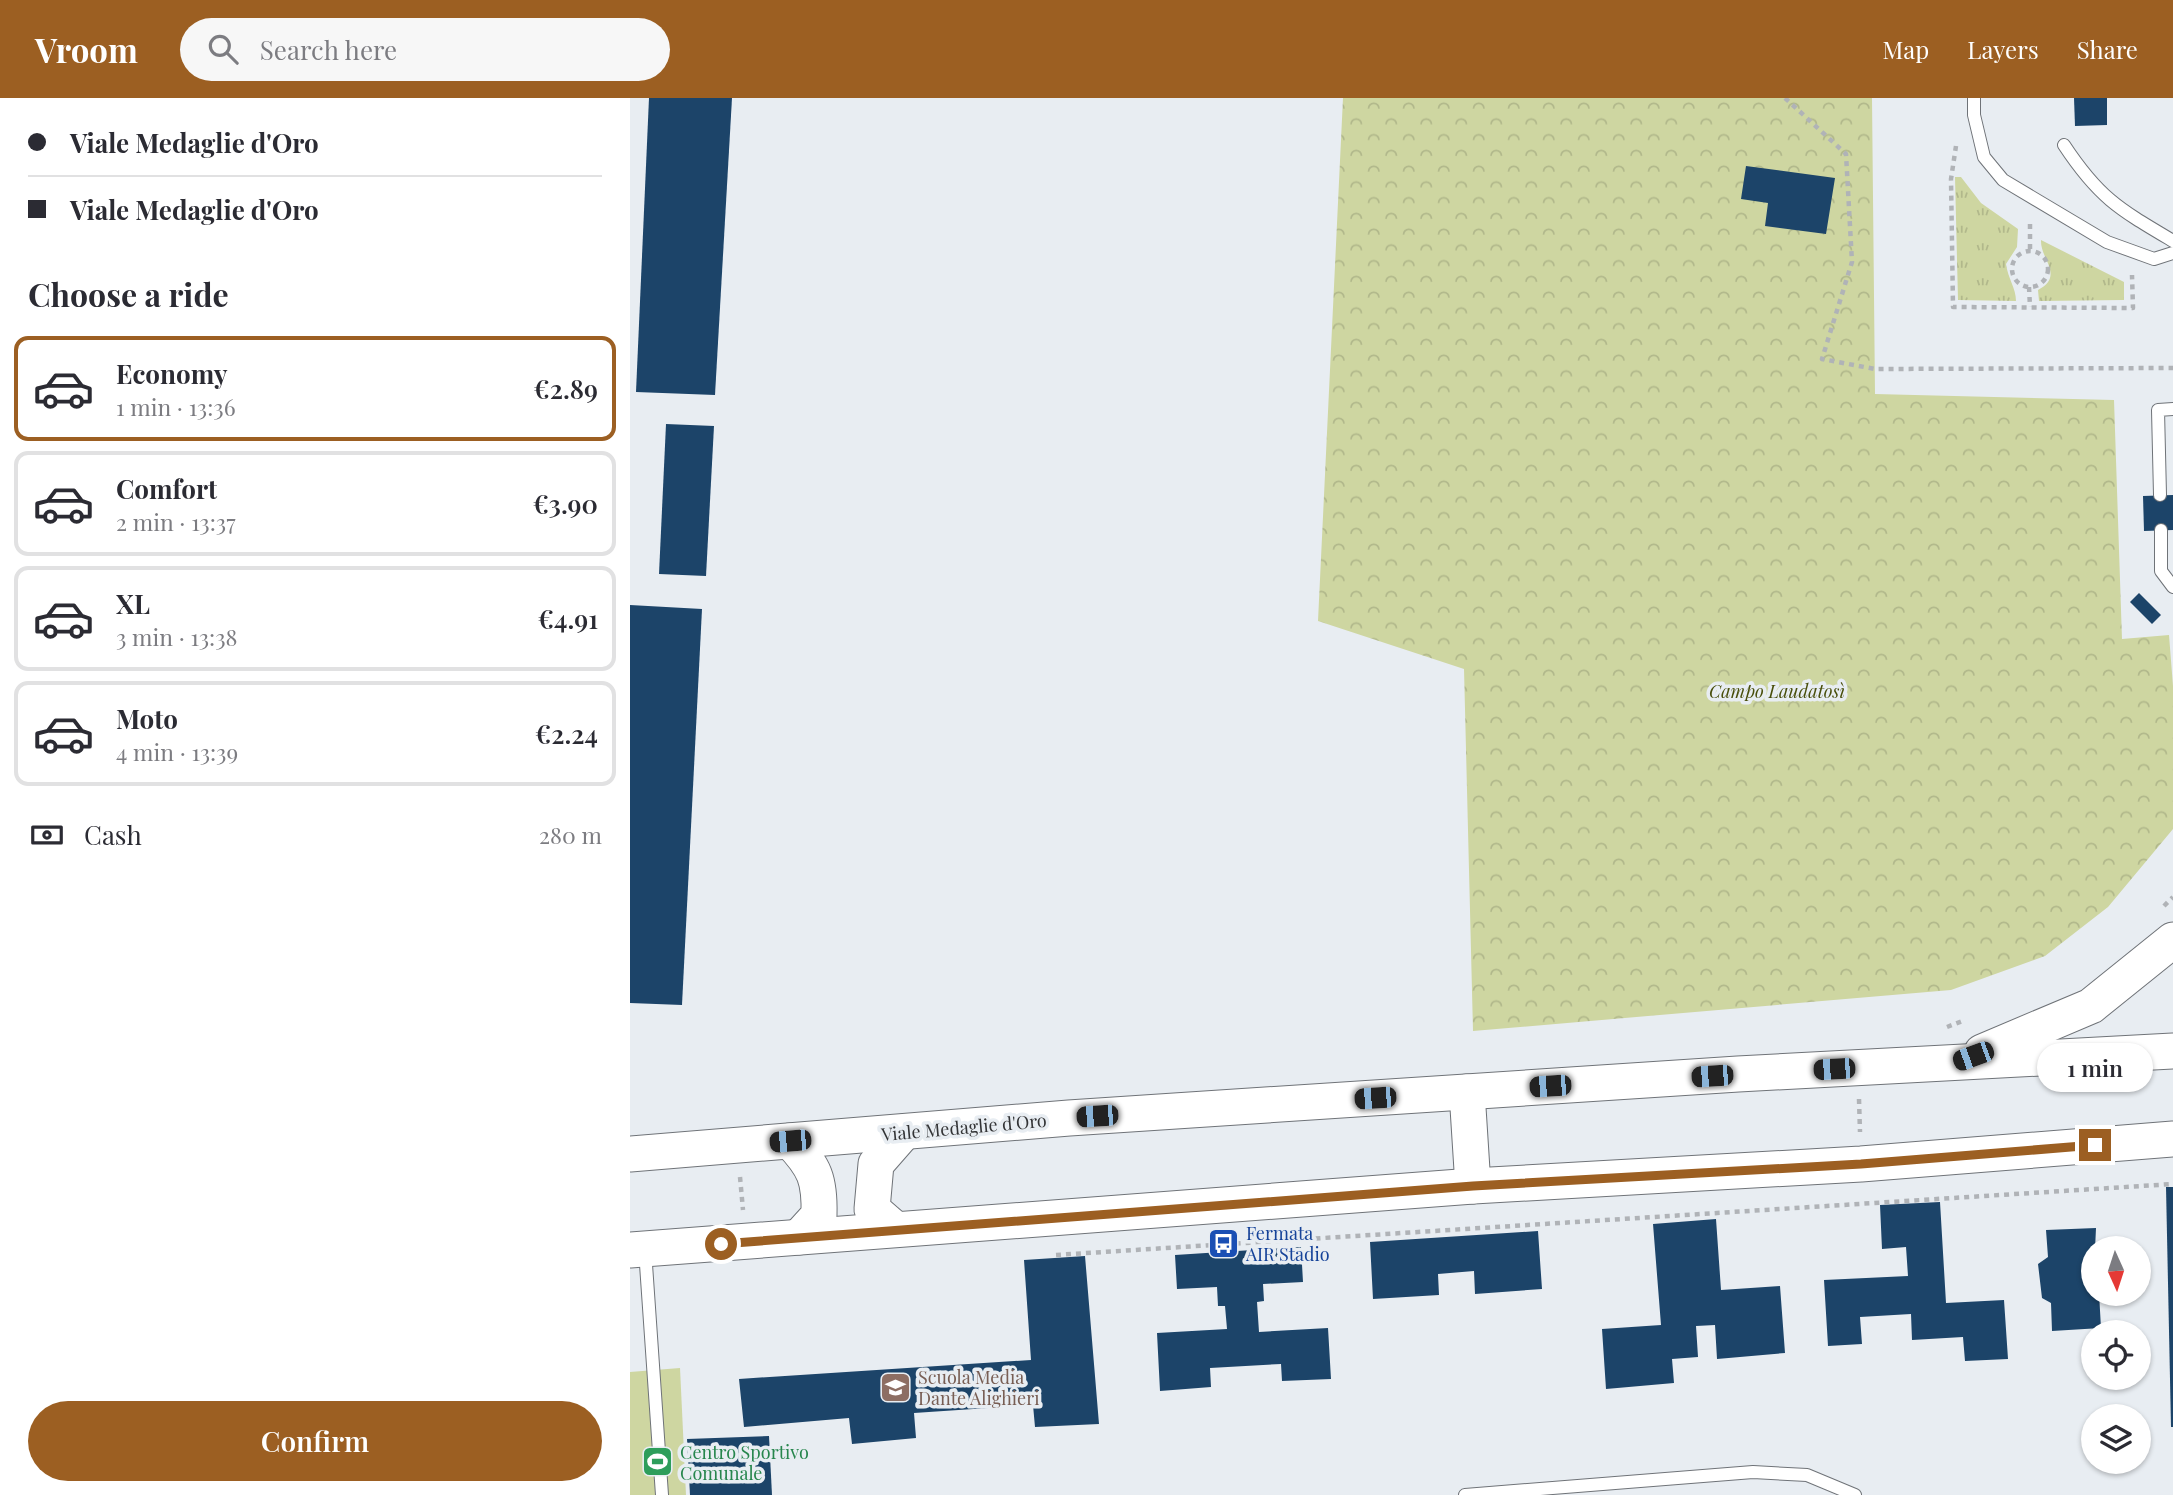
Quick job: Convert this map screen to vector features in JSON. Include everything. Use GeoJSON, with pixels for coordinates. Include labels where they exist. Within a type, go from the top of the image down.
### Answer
{"type":"FeatureCollection","features":[{"type":"Feature","properties":{"kind":"main road"},"geometry":{"type":"LineString","coordinates":[[1950,1064],[2020,1038],[2091,1006],[2164,927]]}},
{"type":"Feature","properties":{"kind":"main road","name":"Viale Medaglie d'Oro"},"geometry":{"type":"LineString","coordinates":[[630,1154],[1466,1092],[2173,1051]]}},
{"type":"Feature","properties":{"kind":"main road"},"geometry":{"type":"LineString","coordinates":[[1466,1092],[1473,1186]]}},
{"type":"Feature","properties":{"kind":"main road"},"geometry":{"type":"LineString","coordinates":[[895,1229],[872,1209],[876,1164],[904,1132]]}},
{"type":"Feature","properties":{"kind":"main road"},"geometry":{"type":"LineString","coordinates":[[637,1250],[1473,1186],[1861,1164],[2173,1139]]}},
{"type":"Feature","properties":{"kind":"main road"},"geometry":{"type":"LineString","coordinates":[[790,1141],[807,1158],[820,1184],[819,1215],[799,1237]]}},
{"type":"Feature","properties":{"kind":"lane"},"geometry":{"type":"LineString","coordinates":[[1973,98],[1973,115],[1984,158],[2003,180],[2107,242],[2154,259],[2173,253]]}},
{"type":"Feature","properties":{"kind":"lane"},"geometry":{"type":"LineString","coordinates":[[2064,145],[2098,190],[2122,211],[2173,240]]}},
{"type":"Feature","properties":{"kind":"lane"},"geometry":{"type":"LineString","coordinates":[[2160,495],[2158,410],[2173,409]]}},
{"type":"Feature","properties":{"kind":"lane"},"geometry":{"type":"LineString","coordinates":[[2161,530],[2161,572],[2173,587]]}},
{"type":"Feature","properties":{"kind":"lane"},"geometry":{"type":"LineString","coordinates":[[637,1250],[662,1495]]}},
{"type":"Feature","properties":{"kind":"lane"},"geometry":{"type":"LineString","coordinates":[[1465,1495],[1753,1472],[1807,1475],[1855,1495]]}},
{"type":"Feature","properties":{"kind":"path"},"geometry":{"type":"LineString","coordinates":[[1785,98],[1846,154],[1852,262],[1822,359],[1875,369],[2173,368]]}},
{"type":"Feature","properties":{"kind":"path"},"geometry":{"type":"LineString","coordinates":[[1957,134],[1951,180],[1953,307],[2133,308],[2134,276],[2123,270]]}},
{"type":"Feature","properties":{"kind":"path"},"geometry":{"type":"LineString","coordinates":[[2020,218],[2042,230]]}},
{"type":"Feature","properties":{"kind":"path"},"geometry":{"type":"LineString","coordinates":[[2030,224],[2030,251]]}},
{"type":"Feature","properties":{"kind":"path"},"geometry":{"type":"LineString","coordinates":[[2030,251],[2042,256],[2048,266],[2041,283],[2029,287],[2014,280],[2011,269],[2015,258],[2030,251]]}},
{"type":"Feature","properties":{"kind":"path"},"geometry":{"type":"LineString","coordinates":[[2029,287],[2030,307]]}},
{"type":"Feature","properties":{"kind":"path"},"geometry":{"type":"LineString","coordinates":[[2164,927],[2173,897]]}},
{"type":"Feature","properties":{"kind":"path"},"geometry":{"type":"LineString","coordinates":[[1933,1028],[1970,1018]]}},
{"type":"Feature","properties":{"kind":"path"},"geometry":{"type":"LineString","coordinates":[[1858,1068],[1865,1203]]}},
{"type":"Feature","properties":{"kind":"path"},"geometry":{"type":"LineString","coordinates":[[736,1146],[747,1242]]}},
{"type":"Feature","properties":{"kind":"path"},"geometry":{"type":"LineString","coordinates":[[1042,1256],[2173,1184]]}},
{"type":"Feature","properties":{"kind":"green space","name":"Campo Laudatosì"},"geometry":{"type":"Polygon","coordinates":[[[1343,98],[1872,98],[1875,394],[2114,400],[2122,639],[2169,635],[2173,686],[2173,829],[2108,907],[2045,956],[1951,990],[1473,1031],[1464,669],[1318,621],[1343,98]]]}},
{"type":"Feature","properties":{"kind":"green space"},"geometry":{"type":"Polygon","coordinates":[[[1955,177],[1961,177],[1981,203],[2018,229],[2017,247],[2006,264],[2016,301],[1958,300],[1955,177]]]}},
{"type":"Feature","properties":{"kind":"green space"},"geometry":{"type":"Polygon","coordinates":[[[2041,240],[2124,282],[2124,300],[2039,301],[2038,290],[2046,285],[2051,273],[2041,240]]]}},
{"type":"Feature","properties":{"kind":"green space","name":"Centro Sportivo Comunale"},"geometry":{"type":"Polygon","coordinates":[[[680,1368],[686,1495],[630,1495],[630,1372],[680,1368]]]}},
{"type":"Feature","properties":{"kind":"building"},"geometry":{"type":"Polygon","coordinates":[[[649,98],[732,98],[715,395],[636,392],[649,98]]]}},
{"type":"Feature","properties":{"kind":"building"},"geometry":{"type":"Polygon","coordinates":[[[2074,98],[2107,98],[2107,125],[2075,126],[2074,98]]]}},
{"type":"Feature","properties":{"kind":"building"},"geometry":{"type":"Polygon","coordinates":[[[1746,166],[1835,178],[1826,234],[1765,226],[1768,203],[1741,199],[1746,166]]]}},
{"type":"Feature","properties":{"kind":"building"},"geometry":{"type":"Polygon","coordinates":[[[666,424],[714,426],[706,576],[659,574],[666,424]]]}},
{"type":"Feature","properties":{"kind":"building"},"geometry":{"type":"Polygon","coordinates":[[[2173,495],[2173,530],[2144,531],[2143,496],[2173,495]]]}},
{"type":"Feature","properties":{"kind":"building"},"geometry":{"type":"Polygon","coordinates":[[[2139,593],[2161,615],[2152,624],[2130,602],[2139,593]]]}},
{"type":"Feature","properties":{"kind":"building"},"geometry":{"type":"Polygon","coordinates":[[[630,605],[702,609],[682,1005],[630,1003],[630,605]]]}},
{"type":"Feature","properties":{"kind":"building"},"geometry":{"type":"Polygon","coordinates":[[[2166,1187],[2173,1187],[2173,1427],[2171,1427],[2166,1187]]]}},
{"type":"Feature","properties":{"kind":"building"},"geometry":{"type":"Polygon","coordinates":[[[1940,1202],[1946,1303],[2004,1300],[2008,1359],[1965,1361],[1963,1337],[1912,1340],[1911,1314],[1860,1317],[1862,1344],[1828,1346],[1824,1280],[1908,1276],[1906,1247],[1882,1249],[1880,1205],[1940,1202]]]}},
{"type":"Feature","properties":{"kind":"building"},"geometry":{"type":"Polygon","coordinates":[[[1716,1219],[1721,1290],[1780,1286],[1785,1353],[1717,1359],[1715,1325],[1696,1326],[1698,1357],[1672,1359],[1674,1383],[1606,1389],[1602,1329],[1661,1325],[1653,1224],[1716,1219]]]}},
{"type":"Feature","properties":{"kind":"building"},"geometry":{"type":"Polygon","coordinates":[[[2096,1228],[2096,1236],[2081,1236],[2081,1306],[2100,1306],[2101,1320],[2081,1320],[2081,1329],[2052,1331],[2051,1303],[2042,1298],[2038,1264],[2048,1257],[2046,1230],[2096,1228]]]}},
{"type":"Feature","properties":{"kind":"building"},"geometry":{"type":"Polygon","coordinates":[[[1538,1231],[1542,1289],[1475,1294],[1474,1271],[1438,1274],[1439,1295],[1373,1299],[1370,1242],[1538,1231]]]}},
{"type":"Feature","properties":{"kind":"building"},"geometry":{"type":"Polygon","coordinates":[[[1301,1247],[1303,1282],[1263,1284],[1264,1301],[1257,1302],[1259,1332],[1328,1328],[1331,1379],[1282,1381],[1281,1364],[1210,1368],[1211,1387],[1160,1391],[1157,1333],[1227,1329],[1225,1306],[1218,1306],[1217,1287],[1177,1289],[1175,1255],[1301,1247]]]}},
{"type":"Feature","properties":{"kind":"building"},"geometry":{"type":"Polygon","coordinates":[[[1085,1256],[1099,1424],[1035,1427],[1033,1405],[914,1413],[916,1438],[852,1444],[849,1418],[744,1427],[739,1379],[1031,1360],[1024,1260],[1085,1256]]]}},
{"type":"Feature","properties":{"kind":"building"},"geometry":{"type":"Polygon","coordinates":[[[769,1436],[772,1495],[690,1495],[687,1439],[769,1436]]]}},
{"type":"Feature","properties":{"kind":"place","name":"Fermata AIR Stadio"},"geometry":{"type":"Point","coordinates":[1223,1243]}},
{"type":"Feature","properties":{"kind":"place","name":"Scuola Media Dante Alighieri"},"geometry":{"type":"Point","coordinates":[895,1387]}},
{"type":"Feature","properties":{"kind":"place","name":"Centro Sportivo Comunale"},"geometry":{"type":"Point","coordinates":[657,1462]}},
{"type":"Feature","properties":{"kind":"route"},"geometry":{"type":"LineString","coordinates":[[721,1244],[1473,1186],[1861,1164],[2095,1145]]}}]}
